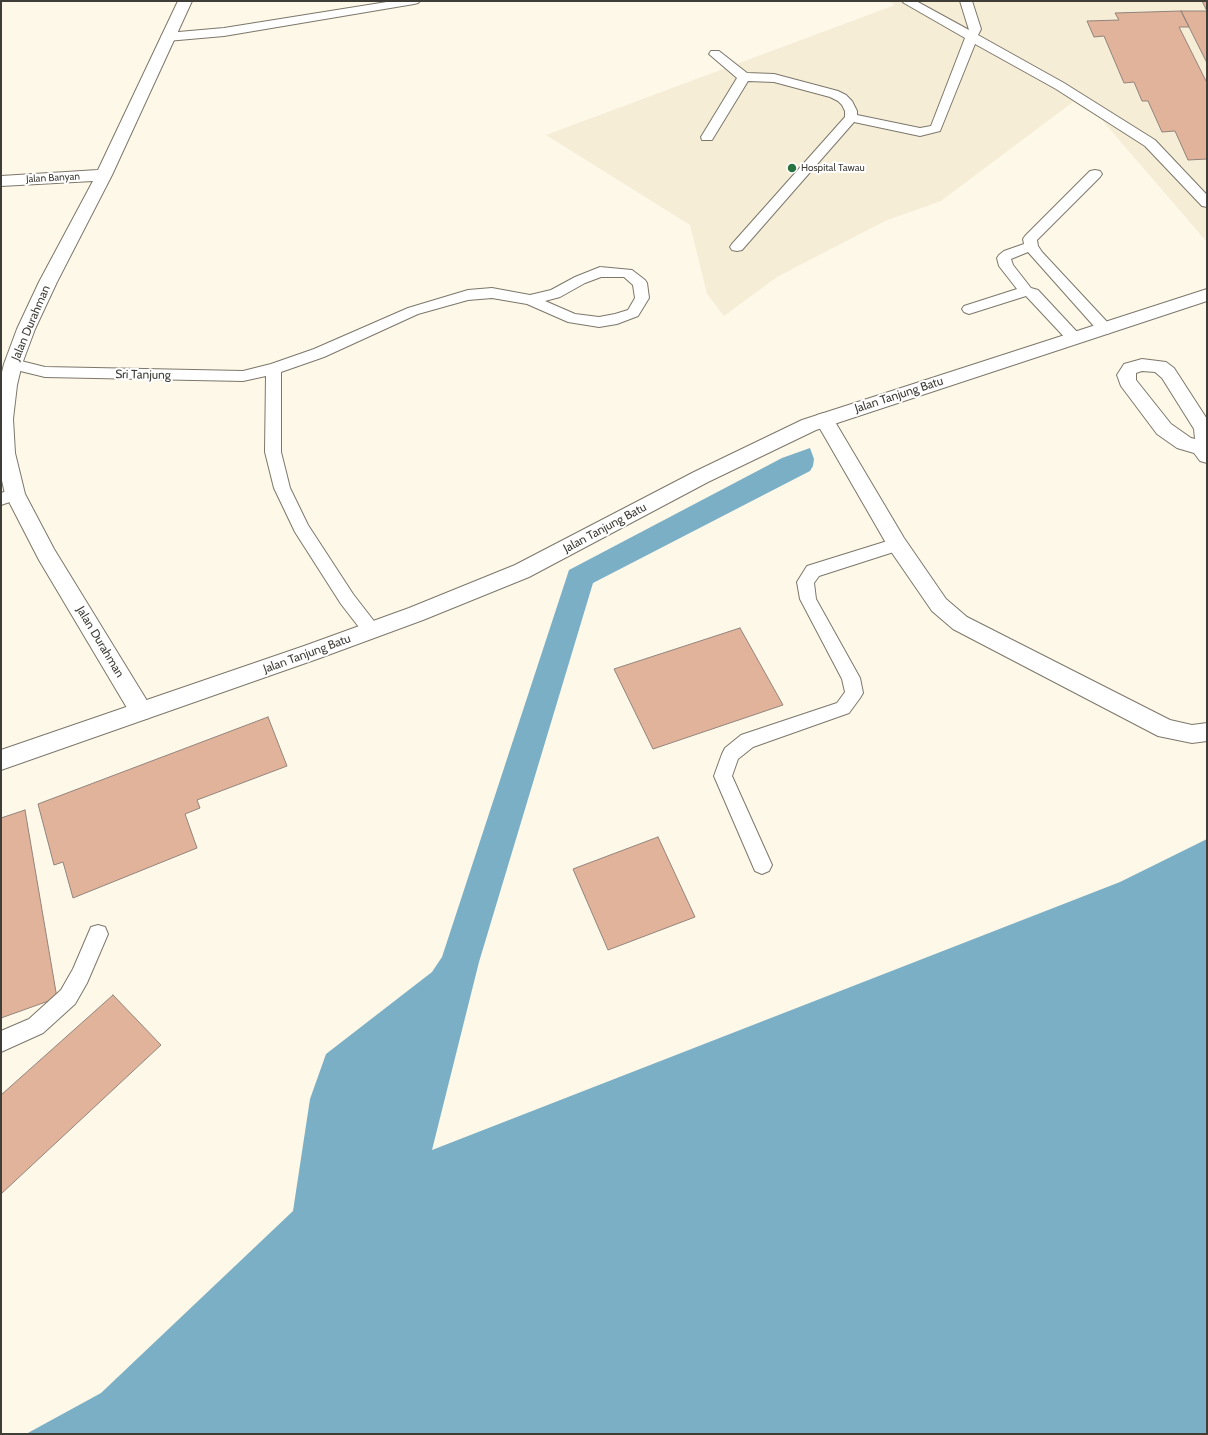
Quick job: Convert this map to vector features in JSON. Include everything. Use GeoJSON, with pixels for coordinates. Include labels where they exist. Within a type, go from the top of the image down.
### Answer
{"type":"FeatureCollection","features":[{"type":"Feature","properties":{"kind":"street","name":"Jalan Durahman"},"geometry":{"type":"LineString","coordinates":[[141,711],[46,554],[8,497],[4,419],[8,385],[13,364],[26,329],[48,282],[104,175],[185,1]]}},
{"type":"Feature","properties":{"kind":"street","name":"Jalan Banyan"},"geometry":{"type":"LineString","coordinates":[[1,181],[104,175]]}},
{"type":"Feature","properties":{"kind":"street","name":"Jalan Tanjung Batu"},"geometry":{"type":"LineString","coordinates":[[1,760],[312,652],[522,571],[702,477],[766,445],[817,422],[1207,295]]}},
{"type":"Feature","properties":{"kind":"street"},"geometry":{"type":"LineString","coordinates":[[1142,364],[1160,366],[1168,373],[1203,428],[1205,438],[1204,452],[1184,443],[1164,429],[1127,380],[1126,375],[1130,368],[1142,364]]}},
{"type":"Feature","properties":{"kind":"street"},"geometry":{"type":"LineString","coordinates":[[817,422],[939,605],[960,623],[1166,729],[1192,734],[1207,732]]}},
{"type":"Feature","properties":{"kind":"lane"},"geometry":{"type":"LineString","coordinates":[[167,37],[245,29],[414,1]]}},
{"type":"Feature","properties":{"kind":"lane"},"geometry":{"type":"LineString","coordinates":[[908,1],[970,42],[1060,86],[1150,143],[1207,203]]}},
{"type":"Feature","properties":{"kind":"lane"},"geometry":{"type":"LineString","coordinates":[[851,118],[920,132],[936,128],[939,124],[975,30],[966,1]]}},
{"type":"Feature","properties":{"kind":"lane"},"geometry":{"type":"LineString","coordinates":[[715,54],[744,76],[774,78],[834,94],[848,104],[851,111],[851,118],[736,247]]}},
{"type":"Feature","properties":{"kind":"lane"},"geometry":{"type":"LineString","coordinates":[[707,137],[744,76]]}},
{"type":"Feature","properties":{"kind":"lane"},"geometry":{"type":"LineString","coordinates":[[1095,174],[1030,239],[1031,246],[1104,329]]}},
{"type":"Feature","properties":{"kind":"lane"},"geometry":{"type":"LineString","coordinates":[[1031,246],[1010,254],[1004,258],[1006,266],[1026,290],[1033,293],[1074,338]]}},
{"type":"Feature","properties":{"kind":"lane"},"geometry":{"type":"LineString","coordinates":[[600,272],[627,273],[640,283],[642,298],[633,313],[618,320],[599,322],[573,319],[530,300],[556,294],[580,280],[600,272]]}},
{"type":"Feature","properties":{"kind":"lane"},"geometry":{"type":"LineString","coordinates":[[969,309],[1026,290]]}},
{"type":"Feature","properties":{"kind":"lane","name":"Sri Tanjung"},"geometry":{"type":"LineString","coordinates":[[13,364],[45,372],[243,376],[274,369],[318,352],[413,311],[468,295],[492,293],[530,300]]}},
{"type":"Feature","properties":{"kind":"lane"},"geometry":{"type":"LineString","coordinates":[[274,369],[273,452],[282,488],[301,528],[347,599],[371,630]]}},
{"type":"Feature","properties":{"kind":"lane"},"geometry":{"type":"LineString","coordinates":[[762,865],[723,776],[731,754],[747,741],[843,708],[854,692],[851,678],[808,599],[805,582],[812,571],[897,544]]}},
{"type":"Feature","properties":{"kind":"lane"},"geometry":{"type":"LineString","coordinates":[[1,1042],[36,1026],[68,997],[80,976],[98,934]]}},
{"type":"Feature","properties":{"kind":"shaded area","name":"Hospital Tawau"},"geometry":{"type":"Polygon","coordinates":[[[889,1],[1207,1],[1207,242],[1101,119],[1073,102],[941,201],[885,221],[777,277],[724,316],[707,294],[690,225],[546,135],[895,5],[889,1]]]}},
{"type":"Feature","properties":{"kind":"water"},"geometry":{"type":"Polygon","coordinates":[[[810,448],[814,459],[813,466],[810,471],[593,583],[479,962],[432,1150],[1120,882],[1207,839],[1207,1434],[26,1434],[101,1393],[293,1211],[310,1099],[326,1054],[432,972],[442,957],[569,570],[782,458],[810,448]]]}},
{"type":"Feature","properties":{"kind":"building"},"geometry":{"type":"Polygon","coordinates":[[[1202,1],[1207,1],[1207,11],[1202,1]]]}},
{"type":"Feature","properties":{"kind":"building"},"geometry":{"type":"Polygon","coordinates":[[[1181,11],[1207,11],[1207,63],[1181,11]]]}},
{"type":"Feature","properties":{"kind":"building"},"geometry":{"type":"Polygon","coordinates":[[[1181,11],[1189,27],[1179,27],[1207,83],[1207,159],[1188,160],[1175,131],[1162,132],[1148,101],[1142,101],[1134,82],[1124,83],[1104,36],[1094,37],[1087,21],[1119,20],[1115,13],[1181,11]]]}},
{"type":"Feature","properties":{"kind":"building"},"geometry":{"type":"Polygon","coordinates":[[[740,628],[783,705],[653,749],[614,669],[740,628]]]}},
{"type":"Feature","properties":{"kind":"building"},"geometry":{"type":"Polygon","coordinates":[[[268,717],[287,766],[197,800],[200,808],[185,814],[197,848],[73,898],[63,862],[54,865],[38,804],[268,717]]]}},
{"type":"Feature","properties":{"kind":"building"},"geometry":{"type":"Polygon","coordinates":[[[25,810],[57,998],[1,1018],[1,818],[25,810]]]}},
{"type":"Feature","properties":{"kind":"building"},"geometry":{"type":"Polygon","coordinates":[[[658,837],[695,917],[608,950],[573,869],[658,837]]]}},
{"type":"Feature","properties":{"kind":"building"},"geometry":{"type":"Polygon","coordinates":[[[113,995],[161,1045],[1,1194],[1,1095],[113,995]]]}},
{"type":"Feature","properties":{"kind":"place","name":"Hospital Tawau"},"geometry":{"type":"Point","coordinates":[792,168]}}]}
